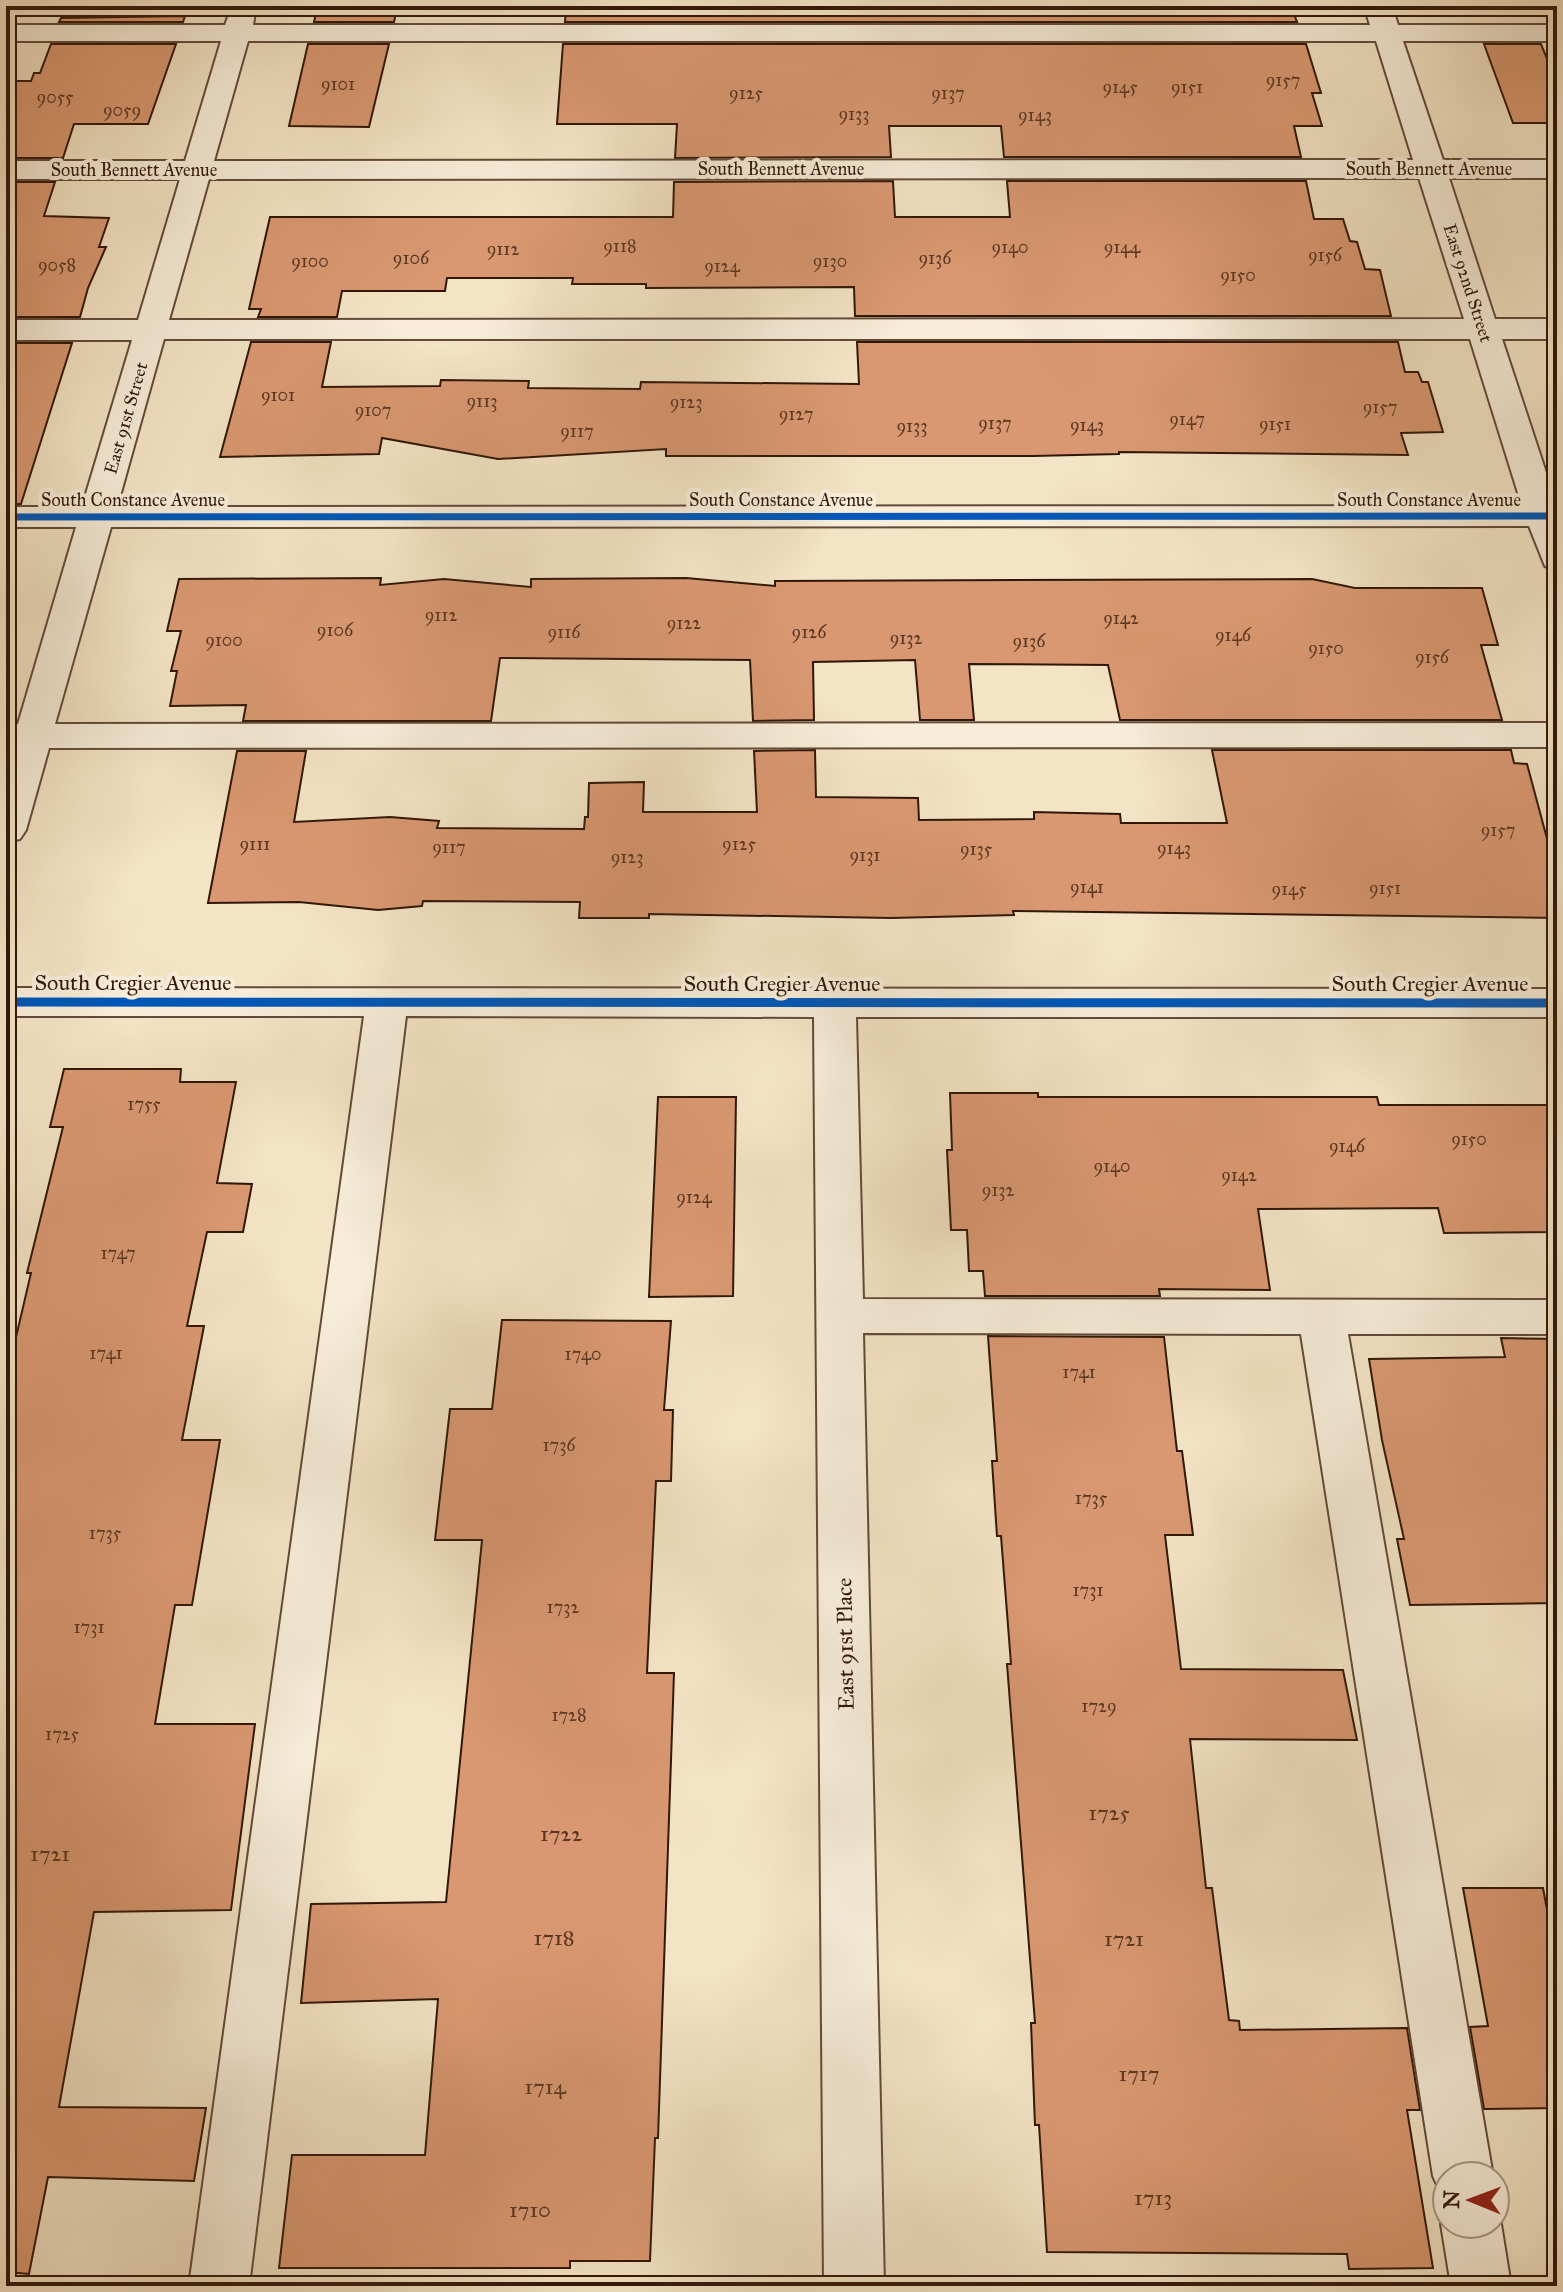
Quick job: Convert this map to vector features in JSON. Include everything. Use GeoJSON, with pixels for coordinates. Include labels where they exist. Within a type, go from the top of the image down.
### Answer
{"type":"FeatureCollection","features":[{"type":"Feature","properties":{"kind":"street"},"geometry":{"type":"LineString","coordinates":[[6,33],[240,20],[1383,19],[1557,33]]}},
{"type":"Feature","properties":{"kind":"street","name":"East 92nd Street"},"geometry":{"type":"LineString","coordinates":[[1383,19],[1483,329],[1550,516],[1557,559]]}},
{"type":"Feature","properties":{"kind":"street","name":"East 91st Street"},"geometry":{"type":"LineString","coordinates":[[6,830],[20,736],[97,516],[240,20]]}},
{"type":"Feature","properties":{"kind":"street","name":"South Bennett Avenue"},"geometry":{"type":"LineString","coordinates":[[6,170],[1557,169]]}},
{"type":"Feature","properties":{"kind":"street"},"geometry":{"type":"LineString","coordinates":[[6,330],[1557,329]]}},
{"type":"Feature","properties":{"kind":"street","name":"South Constance Avenue"},"geometry":{"type":"LineString","coordinates":[[6,517],[1550,516]]}},
{"type":"Feature","properties":{"kind":"street"},"geometry":{"type":"LineString","coordinates":[[20,736],[1557,735]]}},
{"type":"Feature","properties":{"kind":"street","name":"South Cregier Avenue"},"geometry":{"type":"LineString","coordinates":[[6,1002],[1557,1003]]}},
{"type":"Feature","properties":{"kind":"street"},"geometry":{"type":"LineString","coordinates":[[219,2286],[387,1002]]}},
{"type":"Feature","properties":{"kind":"street","name":"East 91st Place"},"geometry":{"type":"LineString","coordinates":[[835,1003],[854,2286]]}},
{"type":"Feature","properties":{"kind":"street"},"geometry":{"type":"LineString","coordinates":[[840,1316],[1557,1317]]}},
{"type":"Feature","properties":{"kind":"street"},"geometry":{"type":"LineString","coordinates":[[1322,1317],[1460,2160]]}},
{"type":"Feature","properties":{"kind":"street"},"geometry":{"type":"LineString","coordinates":[[1474,2240],[1481,2286]]}},
{"type":"Feature","properties":{"kind":"building"},"geometry":{"type":"Polygon","coordinates":[[[1291,6],[1297,22],[565,22],[566,8],[1291,6]]]}},
{"type":"Feature","properties":{"kind":"building"},"geometry":{"type":"Polygon","coordinates":[[[397,8],[394,22],[314,22],[317,9],[397,8]]]}},
{"type":"Feature","properties":{"kind":"building"},"geometry":{"type":"Polygon","coordinates":[[[185,16],[183,22],[59,22],[61,18],[185,16]]]}},
{"type":"Feature","properties":{"kind":"building"},"geometry":{"type":"Polygon","coordinates":[[[51,44],[176,44],[148,124],[74,124],[63,158],[6,158],[6,81],[31,81],[34,73],[40,73],[51,44]]]}},
{"type":"Feature","properties":{"kind":"building"},"geometry":{"type":"Polygon","coordinates":[[[308,44],[389,44],[369,127],[289,126],[308,44]]]}},
{"type":"Feature","properties":{"kind":"building"},"geometry":{"type":"Polygon","coordinates":[[[563,44],[1306,44],[1321,93],[1312,93],[1322,126],[1294,126],[1301,157],[1004,157],[1001,126],[889,126],[891,157],[675,158],[677,124],[557,124],[563,44]]]}},
{"type":"Feature","properties":{"kind":"building"},"geometry":{"type":"Polygon","coordinates":[[[1484,44],[1541,44],[1557,83],[1557,123],[1513,123],[1484,44]]]}},
{"type":"Feature","properties":{"kind":"building"},"geometry":{"type":"Polygon","coordinates":[[[893,181],[895,217],[1010,217],[1007,181],[1306,181],[1314,219],[1343,219],[1350,241],[1357,242],[1365,269],[1380,270],[1391,316],[855,316],[854,287],[646,288],[646,284],[572,284],[573,278],[447,278],[445,291],[342,291],[337,317],[258,317],[261,309],[249,309],[270,217],[673,217],[674,182],[893,181]]]}},
{"type":"Feature","properties":{"kind":"building"},"geometry":{"type":"Polygon","coordinates":[[[6,182],[55,182],[44,216],[109,218],[99,247],[106,247],[88,288],[80,317],[6,317],[6,182]]]}},
{"type":"Feature","properties":{"kind":"building"},"geometry":{"type":"Polygon","coordinates":[[[251,342],[331,342],[322,387],[440,386],[441,380],[529,381],[528,388],[640,389],[641,382],[859,384],[857,342],[1398,342],[1405,372],[1418,372],[1422,382],[1428,382],[1443,432],[1401,433],[1408,455],[1119,452],[1033,456],[666,456],[666,449],[498,459],[382,438],[379,454],[220,457],[251,342]]]}},
{"type":"Feature","properties":{"kind":"building"},"geometry":{"type":"Polygon","coordinates":[[[6,343],[72,343],[21,504],[6,504],[6,343]]]}},
{"type":"Feature","properties":{"kind":"building"},"geometry":{"type":"Polygon","coordinates":[[[381,578],[380,585],[444,579],[531,587],[531,579],[686,578],[775,586],[775,581],[1312,579],[1355,588],[1482,588],[1498,645],[1481,645],[1502,720],[1120,720],[1108,665],[969,664],[974,720],[920,720],[915,660],[813,662],[814,720],[753,721],[750,660],[500,658],[491,721],[243,721],[246,705],[170,706],[177,671],[171,671],[181,631],[167,631],[179,579],[381,578]]]}},
{"type":"Feature","properties":{"kind":"building"},"geometry":{"type":"Polygon","coordinates":[[[815,750],[816,797],[918,798],[919,820],[1034,819],[1034,812],[1120,814],[1121,823],[1227,823],[1212,750],[1511,750],[1514,763],[1527,764],[1557,876],[1557,918],[1013,911],[1014,915],[891,918],[649,914],[649,918],[579,918],[580,902],[423,901],[422,906],[378,910],[299,902],[208,903],[237,751],[306,751],[294,822],[390,817],[439,821],[437,828],[584,829],[585,817],[588,817],[589,783],[644,782],[643,812],[757,812],[754,751],[815,750]]]}},
{"type":"Feature","properties":{"kind":"building"},"geometry":{"type":"Polygon","coordinates":[[[64,1069],[181,1069],[180,1082],[236,1082],[217,1183],[252,1184],[243,1232],[207,1232],[187,1326],[204,1326],[182,1440],[220,1440],[192,1605],[175,1605],[155,1724],[255,1724],[231,1910],[94,1912],[59,2107],[206,2108],[194,2181],[48,2177],[29,2274],[6,2272],[6,1380],[31,1273],[27,1273],[63,1127],[50,1127],[64,1069]]]}},
{"type":"Feature","properties":{"kind":"building"},"geometry":{"type":"Polygon","coordinates":[[[950,1093],[1038,1093],[1038,1097],[1377,1097],[1379,1105],[1557,1105],[1557,1232],[1444,1233],[1438,1208],[1258,1209],[1270,1290],[1159,1289],[1160,1296],[985,1296],[983,1271],[969,1271],[967,1230],[951,1230],[947,1150],[952,1150],[950,1093]]]}},
{"type":"Feature","properties":{"kind":"building"},"geometry":{"type":"Polygon","coordinates":[[[658,1097],[736,1097],[733,1296],[649,1297],[658,1097]]]}},
{"type":"Feature","properties":{"kind":"building"},"geometry":{"type":"Polygon","coordinates":[[[502,1320],[671,1321],[664,1410],[673,1410],[671,1481],[656,1481],[647,1673],[674,1673],[658,2138],[655,2138],[650,2261],[570,2261],[570,2268],[279,2268],[292,2155],[425,2155],[438,1999],[301,2003],[311,1904],[446,1902],[482,1540],[435,1540],[450,1409],[492,1409],[502,1320]]]}},
{"type":"Feature","properties":{"kind":"building"},"geometry":{"type":"Polygon","coordinates":[[[988,1336],[1164,1337],[1177,1451],[1182,1451],[1193,1535],[1165,1535],[1181,1669],[1343,1670],[1357,1740],[1190,1739],[1206,1888],[1212,1888],[1229,2020],[1239,2021],[1240,2030],[1407,2028],[1420,2110],[1407,2110],[1433,2268],[1349,2269],[1347,2254],[1047,2252],[1039,2125],[1035,2125],[1031,2023],[1035,2023],[1007,1664],[1011,1664],[992,1461],[997,1461],[988,1336]]]}},
{"type":"Feature","properties":{"kind":"building"},"geometry":{"type":"Polygon","coordinates":[[[1501,1338],[1557,1339],[1557,1603],[1410,1605],[1397,1539],[1404,1539],[1382,1440],[1369,1359],[1505,1357],[1501,1338]]]}},
{"type":"Feature","properties":{"kind":"building"},"geometry":{"type":"Polygon","coordinates":[[[1463,1888],[1543,1888],[1557,1963],[1557,2108],[1484,2109],[1470,2027],[1488,2026],[1463,1888]]]}},
{"type":"Feature","properties":{"kind":"cycle path"},"geometry":{"type":"LineString","coordinates":[[6,517],[1557,516]]}},
{"type":"Feature","properties":{"kind":"cycle path"},"geometry":{"type":"LineString","coordinates":[[6,1002],[1557,1003]]}}]}
